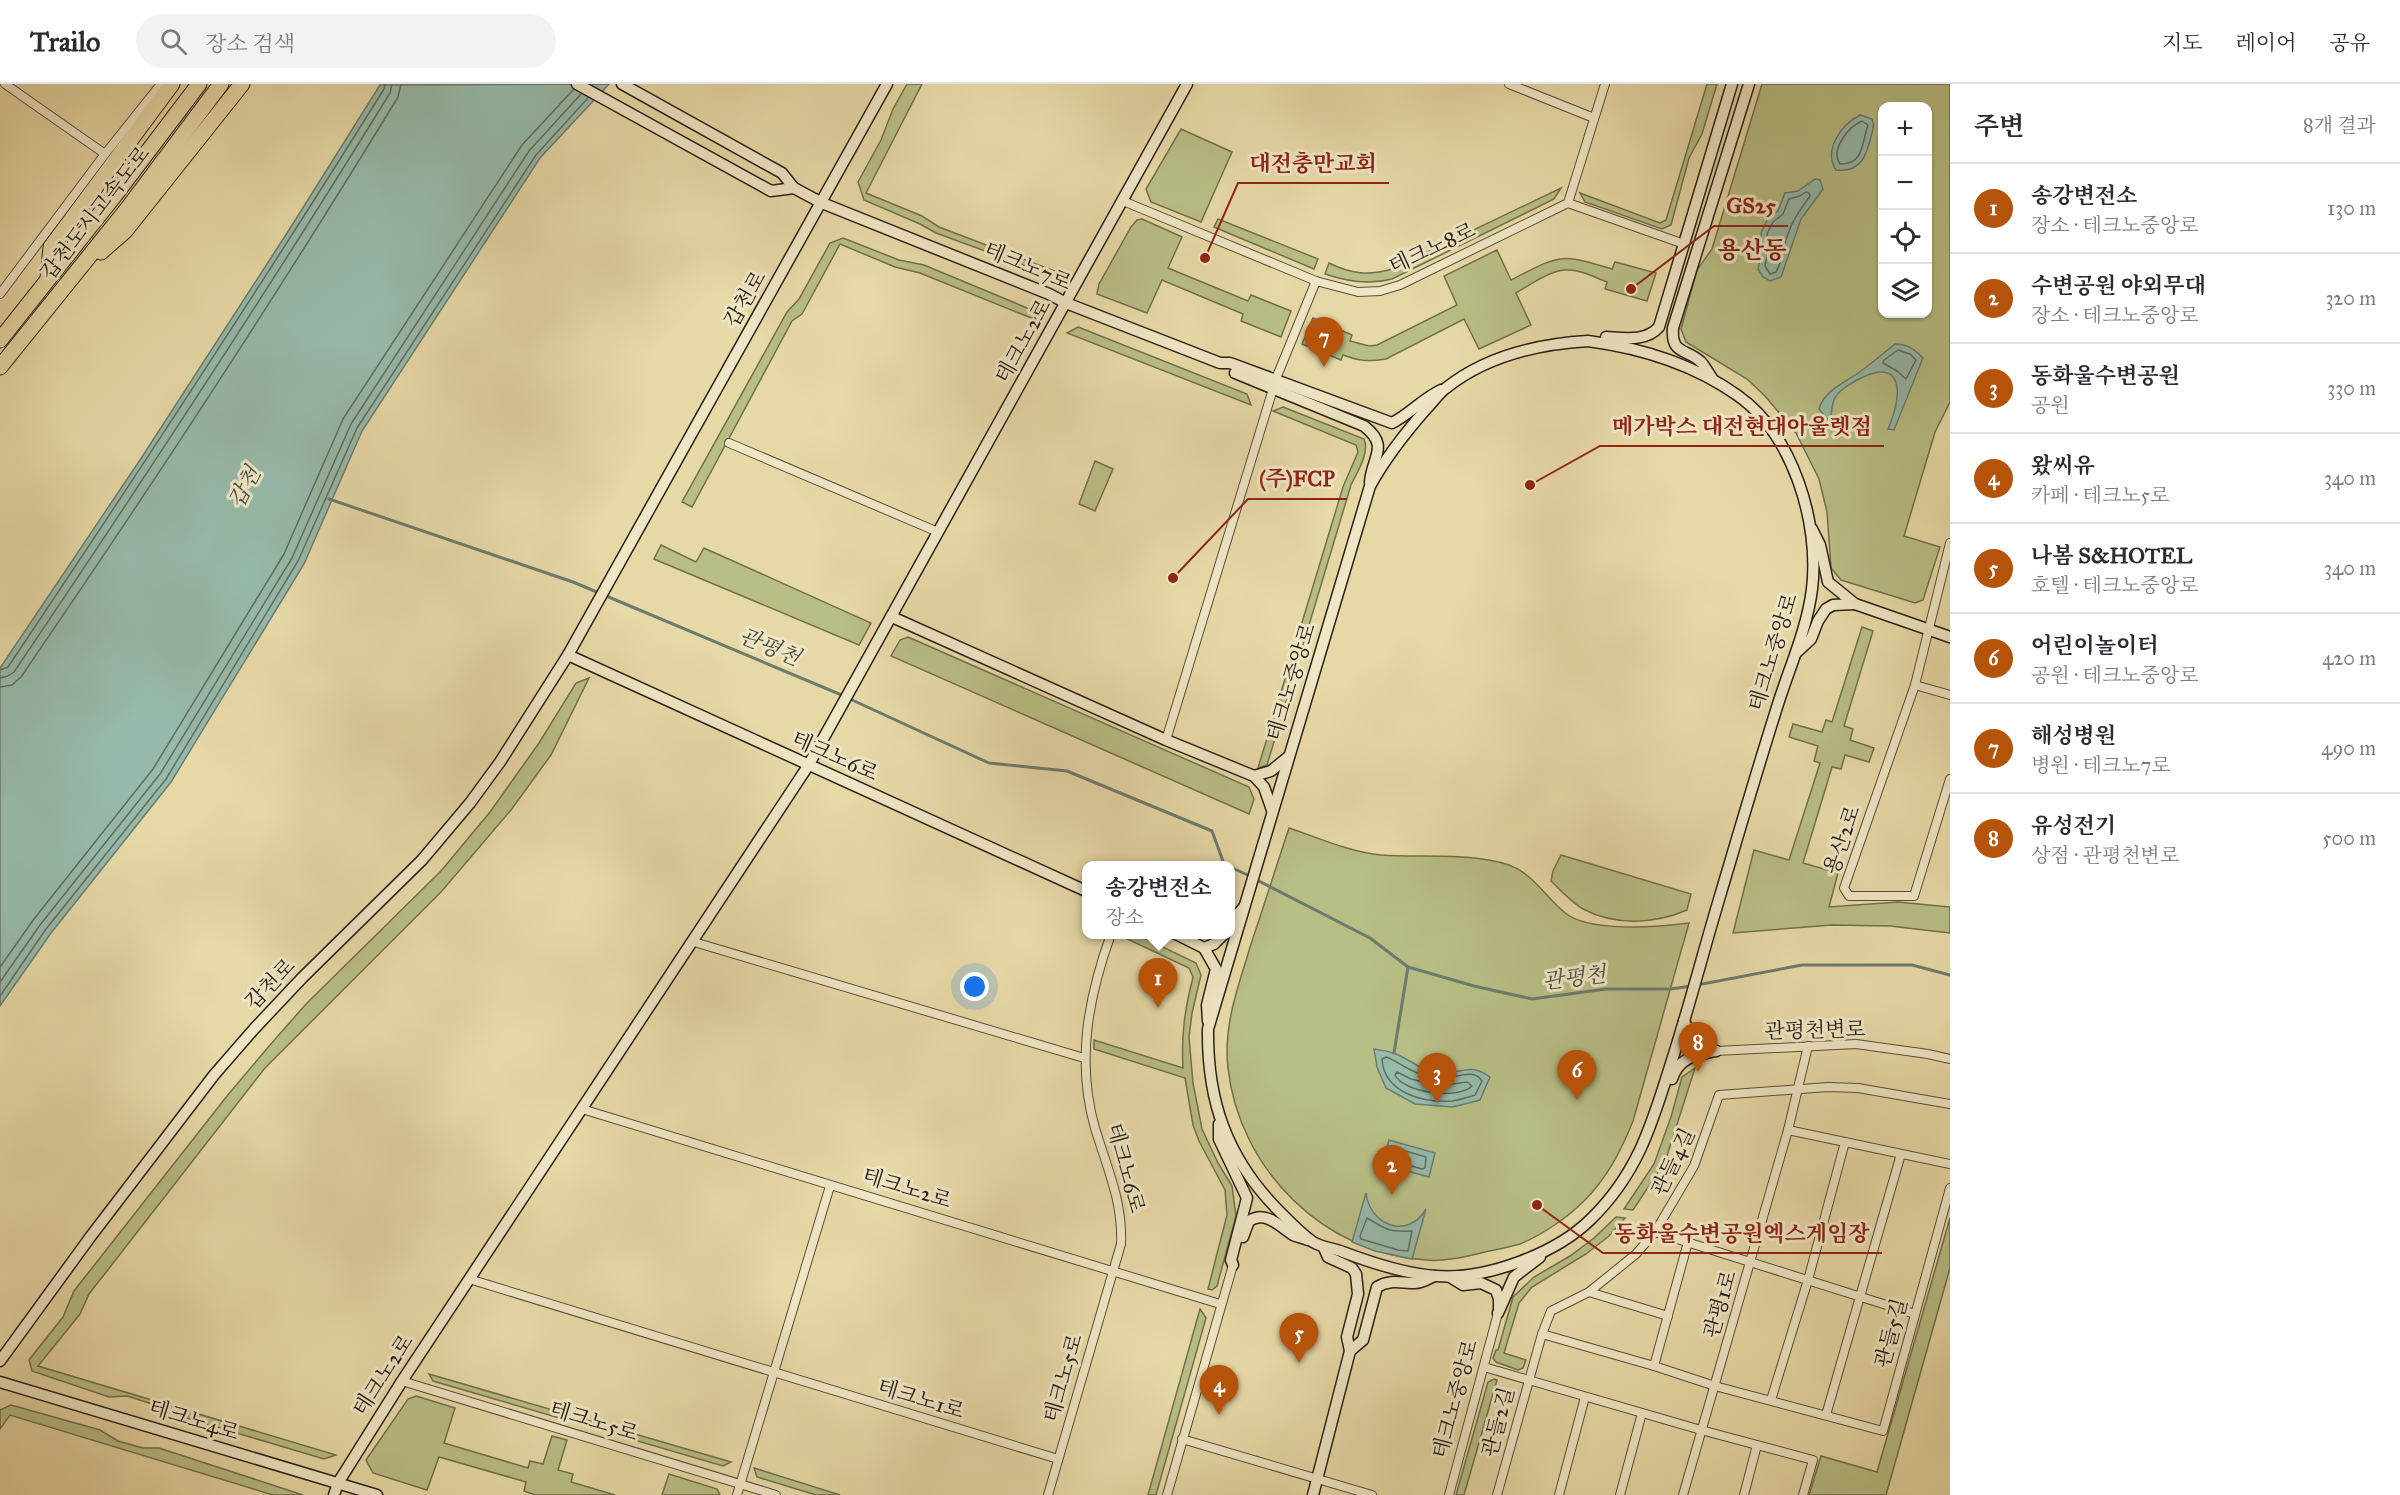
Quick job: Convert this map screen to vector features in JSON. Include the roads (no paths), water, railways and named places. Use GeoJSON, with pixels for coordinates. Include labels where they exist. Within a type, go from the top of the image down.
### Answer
{"type":"FeatureCollection","features":[{"type":"Feature","properties":{"kind":"highway"},"geometry":{"type":"LineString","coordinates":[[48,279],[51,247],[172,84]]}},
{"type":"Feature","properties":{"kind":"highway","name":"갑천도시고속도로"},"geometry":{"type":"LineString","coordinates":[[0,340],[198,84]]}},
{"type":"Feature","properties":{"kind":"highway","name":"갑천도시고속도로"},"geometry":{"type":"LineString","coordinates":[[0,367],[72,278],[221,84]]}},
{"type":"Feature","properties":{"kind":"highway"},"geometry":{"type":"LineString","coordinates":[[72,278],[125,231],[242,84]]}},
{"type":"Feature","properties":{"kind":"main road"},"geometry":{"type":"LineString","coordinates":[[577,84],[771,191],[794,188]]}},
{"type":"Feature","properties":{"kind":"main road"},"geometry":{"type":"LineString","coordinates":[[622,84],[782,173],[794,188]]}},
{"type":"Feature","properties":{"kind":"main road","name":"갑천로"},"geometry":{"type":"LineString","coordinates":[[0,1360],[214,1075],[302,978],[422,860],[470,803],[500,762],[568,655],[887,84]]}},
{"type":"Feature","properties":{"kind":"main road","name":"테크노2로"},"geometry":{"type":"LineString","coordinates":[[334,1495],[338,1483],[402,1381],[694,942],[808,766],[1187,84]]}},
{"type":"Feature","properties":{"kind":"main road"},"geometry":{"type":"LineString","coordinates":[[1588,341],[1600,337],[1634,338],[1652,335],[1659,327],[1732,84]]}},
{"type":"Feature","properties":{"kind":"main road"},"geometry":{"type":"LineString","coordinates":[[1714,381],[1700,361],[1677,349],[1672,339],[1674,322],[1749,84]]}},
{"type":"Feature","properties":{"kind":"main road","name":"테크노7로"},"geometry":{"type":"LineString","coordinates":[[794,188],[822,203],[1038,289],[1066,303],[1220,363],[1230,363],[1364,426],[1374,434],[1379,444],[1378,455],[1371,469],[1370,486]]}},
{"type":"Feature","properties":{"kind":"main road","name":"테크노중앙로"},"geometry":{"type":"LineString","coordinates":[[1208,1029],[1236,942],[1272,810],[1370,486],[1389,453],[1445,389],[1469,373],[1515,352],[1563,342],[1588,341],[1648,352],[1714,381],[1741,398],[1765,422],[1783,449],[1798,477],[1811,526],[1813,585],[1806,625],[1794,655],[1709,931],[1684,1021],[1684,1034]]}},
{"type":"Feature","properties":{"kind":"main road","name":"테크노7로"},"geometry":{"type":"LineString","coordinates":[[1274,385],[1392,423],[1401,419],[1425,397],[1445,389]]}},
{"type":"Feature","properties":{"kind":"main road"},"geometry":{"type":"LineString","coordinates":[[1811,526],[1820,544],[1828,582],[1855,604],[1950,637]]}},
{"type":"Feature","properties":{"kind":"main road"},"geometry":{"type":"LineString","coordinates":[[1794,655],[1811,639],[1826,609],[1833,605],[1855,604]]}},
{"type":"Feature","properties":{"kind":"main road"},"geometry":{"type":"LineString","coordinates":[[892,617],[1166,741],[1254,776],[1264,787],[1272,810]]}},
{"type":"Feature","properties":{"kind":"main road","name":"테크노6로"},"geometry":{"type":"LineString","coordinates":[[568,655],[1082,889]]}},
{"type":"Feature","properties":{"kind":"main road"},"geometry":{"type":"LineString","coordinates":[[1254,776],[1271,771],[1288,757]]}},
{"type":"Feature","properties":{"kind":"main road"},"geometry":{"type":"LineString","coordinates":[[1235,917],[1247,904]]}},
{"type":"Feature","properties":{"kind":"main road"},"geometry":{"type":"LineString","coordinates":[[1186,939],[1204,948],[1216,969],[1207,1005],[1208,1054],[1219,1120],[1218,1139],[1248,1198],[1233,1252],[1233,1265]]}},
{"type":"Feature","properties":{"kind":"main road"},"geometry":{"type":"LineString","coordinates":[[1204,948],[1220,939]]}},
{"type":"Feature","properties":{"kind":"main road"},"geometry":{"type":"LineString","coordinates":[[1233,1265],[1238,1259],[1249,1221],[1255,1217],[1272,1220],[1295,1236],[1324,1248],[1334,1248],[1395,1268],[1434,1276],[1471,1275],[1522,1261],[1572,1235],[1591,1220],[1628,1173],[1654,1120],[1684,1034],[1716,1051]]}},
{"type":"Feature","properties":{"kind":"main road"},"geometry":{"type":"LineString","coordinates":[[1664,1087],[1671,1084],[1674,1071],[1684,1059],[1716,1051]]}},
{"type":"Feature","properties":{"kind":"main road"},"geometry":{"type":"LineString","coordinates":[[1219,1120],[1233,1149],[1254,1182],[1310,1241]]}},
{"type":"Feature","properties":{"kind":"main road"},"geometry":{"type":"LineString","coordinates":[[1498,1313],[1514,1277],[1555,1245]]}},
{"type":"Feature","properties":{"kind":"main road"},"geometry":{"type":"LineString","coordinates":[[1313,1495],[1350,1351],[1347,1337],[1358,1294],[1356,1274],[1352,1268],[1328,1257],[1324,1248]]}},
{"type":"Feature","properties":{"kind":"main road"},"geometry":{"type":"LineString","coordinates":[[1350,1351],[1363,1340],[1377,1287],[1386,1282],[1418,1283],[1434,1276]]}},
{"type":"Feature","properties":{"kind":"main road"},"geometry":{"type":"LineString","coordinates":[[1450,1276],[1463,1285],[1481,1283],[1496,1290],[1499,1299],[1498,1313]]}},
{"type":"Feature","properties":{"kind":"main road","name":"테크노4로"},"geometry":{"type":"LineString","coordinates":[[0,1382],[377,1495]]}},
{"type":"Feature","properties":{"kind":"street"},"geometry":{"type":"LineString","coordinates":[[6,84],[105,154]]}},
{"type":"Feature","properties":{"kind":"street"},"geometry":{"type":"LineString","coordinates":[[0,294],[160,84]]}},
{"type":"Feature","properties":{"kind":"street"},"geometry":{"type":"LineString","coordinates":[[1509,84],[1594,118]]}},
{"type":"Feature","properties":{"kind":"street"},"geometry":{"type":"LineString","coordinates":[[1605,84],[1568,203],[1684,244]]}},
{"type":"Feature","properties":{"kind":"street","name":"테크노8로"},"geometry":{"type":"LineString","coordinates":[[1123,201],[1316,280],[1358,292],[1380,291],[1400,285],[1568,203]]}},
{"type":"Feature","properties":{"kind":"street"},"geometry":{"type":"LineString","coordinates":[[1166,741],[1274,385],[1316,280]]}},
{"type":"Feature","properties":{"kind":"street"},"geometry":{"type":"LineString","coordinates":[[729,443],[938,532]]}},
{"type":"Feature","properties":{"kind":"street","name":"용산2로"},"geometry":{"type":"LineString","coordinates":[[1950,543],[1915,685],[1844,888],[1849,896],[1914,896],[1950,779]]}},
{"type":"Feature","properties":{"kind":"street"},"geometry":{"type":"LineString","coordinates":[[1915,685],[1950,695]]}},
{"type":"Feature","properties":{"kind":"street","name":"테크노6로"},"geometry":{"type":"LineString","coordinates":[[1109,939],[1094,988],[1087,1022],[1084,1058],[1090,1108],[1120,1208],[1121,1244],[1113,1271]]}},
{"type":"Feature","properties":{"kind":"street"},"geometry":{"type":"LineString","coordinates":[[694,942],[1084,1058]]}},
{"type":"Feature","properties":{"kind":"street","name":"관평천변로"},"geometry":{"type":"LineString","coordinates":[[1716,1051],[1856,1044],[1950,1059]]}},
{"type":"Feature","properties":{"kind":"street","name":"관평1로"},"geometry":{"type":"LineString","coordinates":[[1683,1495],[1788,1130],[1808,1046]]}},
{"type":"Feature","properties":{"kind":"street"},"geometry":{"type":"LineString","coordinates":[[1799,1089],[1858,1088],[1950,1104]]}},
{"type":"Feature","properties":{"kind":"street","name":"관들4길"},"geometry":{"type":"LineString","coordinates":[[1528,1380],[1551,1311],[1589,1292],[1636,1254],[1655,1232],[1694,1167],[1719,1095],[1799,1089]]}},
{"type":"Feature","properties":{"kind":"street","name":"테크노2로"},"geometry":{"type":"LineString","coordinates":[[582,1109],[1220,1304]]}},
{"type":"Feature","properties":{"kind":"street"},"geometry":{"type":"LineString","coordinates":[[1788,1130],[1950,1164]]}},
{"type":"Feature","properties":{"kind":"street"},"geometry":{"type":"LineString","coordinates":[[1772,1400],[1808,1280],[1845,1142]]}},
{"type":"Feature","properties":{"kind":"street","name":"관들5길"},"geometry":{"type":"LineString","coordinates":[[1826,1415],[1901,1154]]}},
{"type":"Feature","properties":{"kind":"street"},"geometry":{"type":"LineString","coordinates":[[737,1495],[830,1186]]}},
{"type":"Feature","properties":{"kind":"street","name":"관들5길"},"geometry":{"type":"LineString","coordinates":[[1715,1386],[1883,1431],[1950,1188]]}},
{"type":"Feature","properties":{"kind":"street"},"geometry":{"type":"LineString","coordinates":[[1655,1232],[1915,1314]]}},
{"type":"Feature","properties":{"kind":"street"},"geometry":{"type":"LineString","coordinates":[[1654,1366],[1688,1242]]}},
{"type":"Feature","properties":{"kind":"street"},"geometry":{"type":"LineString","coordinates":[[1167,1495],[1233,1265]]}},
{"type":"Feature","properties":{"kind":"street","name":"테크노5로"},"geometry":{"type":"LineString","coordinates":[[1048,1495],[1113,1271]]}},
{"type":"Feature","properties":{"kind":"street","name":"테크노1로"},"geometry":{"type":"LineString","coordinates":[[469,1279],[1058,1459]]}},
{"type":"Feature","properties":{"kind":"street"},"geometry":{"type":"LineString","coordinates":[[1589,1292],[1668,1316]]}},
{"type":"Feature","properties":{"kind":"street","name":"테크노중앙로"},"geometry":{"type":"LineString","coordinates":[[1449,1495],[1498,1313]]}},
{"type":"Feature","properties":{"kind":"street"},"geometry":{"type":"LineString","coordinates":[[1542,1334],[1715,1386]]}},
{"type":"Feature","properties":{"kind":"street"},"geometry":{"type":"LineString","coordinates":[[1484,1367],[1528,1380]]}},
{"type":"Feature","properties":{"kind":"street","name":"관들2길"},"geometry":{"type":"LineString","coordinates":[[1497,1495],[1528,1380],[1813,1460],[1803,1495]]}},
{"type":"Feature","properties":{"kind":"street","name":"테크노5로"},"geometry":{"type":"LineString","coordinates":[[402,1381],[776,1495]]}},
{"type":"Feature","properties":{"kind":"street"},"geometry":{"type":"LineString","coordinates":[[1559,1495],[1585,1397]]}},
{"type":"Feature","properties":{"kind":"street"},"geometry":{"type":"LineString","coordinates":[[1620,1495],[1642,1413]]}},
{"type":"Feature","properties":{"kind":"street"},"geometry":{"type":"LineString","coordinates":[[1182,1439],[1372,1495]]}},
{"type":"Feature","properties":{"kind":"street"},"geometry":{"type":"LineString","coordinates":[[1744,1495],[1757,1445]]}},
{"type":"Feature","properties":{"kind":"water","name":"갑천"},"geometry":{"type":"Polygon","coordinates":[[[609,84],[540,158],[362,431],[304,564],[171,782],[51,933],[0,1006],[0,668],[142,457],[380,85],[609,84]]]}},
{"type":"Feature","properties":{"kind":"water"},"geometry":{"type":"Polygon","coordinates":[[[1860,115],[1872,119],[1874,126],[1865,155],[1852,168],[1836,170],[1832,154],[1836,139],[1846,125],[1860,115]]]}},
{"type":"Feature","properties":{"kind":"water"},"geometry":{"type":"Polygon","coordinates":[[[1815,179],[1820,180],[1823,189],[1801,219],[1781,277],[1770,281],[1763,277],[1758,269],[1762,250],[1761,233],[1768,218],[1778,211],[1785,193],[1798,191],[1815,179]]]}},
{"type":"Feature","properties":{"kind":"water"},"geometry":{"type":"Polygon","coordinates":[[[1895,344],[1910,348],[1923,358],[1894,430],[1888,429],[1896,404],[1896,383],[1892,376],[1884,372],[1873,373],[1842,390],[1835,398],[1831,416],[1827,419],[1819,409],[1826,397],[1836,387],[1895,344]]]}},
{"type":"Feature","properties":{"kind":"water"},"geometry":{"type":"Polygon","coordinates":[[[1374,1049],[1399,1055],[1433,1072],[1448,1073],[1471,1069],[1490,1077],[1480,1100],[1453,1107],[1415,1104],[1386,1088],[1377,1067],[1374,1049]]]}},
{"type":"Feature","properties":{"kind":"water"},"geometry":{"type":"Polygon","coordinates":[[[1389,1140],[1435,1153],[1429,1177],[1382,1164],[1389,1140]]]}},
{"type":"Feature","properties":{"kind":"water"},"geometry":{"type":"Polygon","coordinates":[[[1366,1193],[1375,1214],[1382,1221],[1391,1225],[1410,1224],[1418,1219],[1426,1209],[1412,1259],[1375,1251],[1352,1242],[1366,1193]]]}},
{"type":"Feature","properties":{"kind":"waterway","name":"관평천"},"geometry":{"type":"LineString","coordinates":[[329,499],[573,582],[844,696]]}},
{"type":"Feature","properties":{"kind":"waterway","name":"관평천"},"geometry":{"type":"LineString","coordinates":[[850,699],[989,763],[1067,771],[1212,831],[1223,861]]}},
{"type":"Feature","properties":{"kind":"waterway","name":"관평천"},"geometry":{"type":"LineString","coordinates":[[1235,869],[1250,876]]}},
{"type":"Feature","properties":{"kind":"waterway","name":"관평천"},"geometry":{"type":"LineString","coordinates":[[1255,879],[1370,938],[1408,967],[1474,986],[1532,999],[1606,989],[1671,989],[1691,986]]}},
{"type":"Feature","properties":{"kind":"waterway","name":"관평천"},"geometry":{"type":"LineString","coordinates":[[1697,985],[1802,965],[1912,965],[1950,975]]}},
{"type":"Feature","properties":{"kind":"waterway"},"geometry":{"type":"LineString","coordinates":[[1394,1053],[1408,967]]}},
{"type":"Feature","properties":{"kind":"place","name":"대전충만교회"},"geometry":{"type":"Point","coordinates":[1205,258]}},
{"type":"Feature","properties":{"kind":"place","name":"GS25"},"geometry":{"type":"Point","coordinates":[1631,289]}},
{"type":"Feature","properties":{"kind":"place","name":"해성병원"},"geometry":{"type":"Point","coordinates":[1324,367]}},
{"type":"Feature","properties":{"kind":"place","name":"메가박스 대전현대아울렛점"},"geometry":{"type":"Point","coordinates":[1530,485]}},
{"type":"Feature","properties":{"kind":"place","name":"(주)FCP"},"geometry":{"type":"Point","coordinates":[1173,578]}},
{"type":"Feature","properties":{"kind":"place","name":"송강변전소"},"geometry":{"type":"Point","coordinates":[1158,1008]}},
{"type":"Feature","properties":{"kind":"place","name":"유성전기"},"geometry":{"type":"Point","coordinates":[1698,1072]}},
{"type":"Feature","properties":{"kind":"place","name":"어린이놀이터"},"geometry":{"type":"Point","coordinates":[1577,1100]}},
{"type":"Feature","properties":{"kind":"place","name":"동화울수변공원"},"geometry":{"type":"Point","coordinates":[1437,1103]}},
{"type":"Feature","properties":{"kind":"place","name":"수변공원 야외무대"},"geometry":{"type":"Point","coordinates":[1392,1195]}},
{"type":"Feature","properties":{"kind":"place","name":"동화울수변공원엑스게임장"},"geometry":{"type":"Point","coordinates":[1537,1205]}},
{"type":"Feature","properties":{"kind":"place","name":"나봄 S&HOTEL"},"geometry":{"type":"Point","coordinates":[1299,1363]}},
{"type":"Feature","properties":{"kind":"place","name":"왔씨유"},"geometry":{"type":"Point","coordinates":[1219,1415]}},
{"type":"Feature","properties":{"kind":"district","name":"용산동"},"geometry":{"type":"Point","coordinates":[1752,250]}}]}
